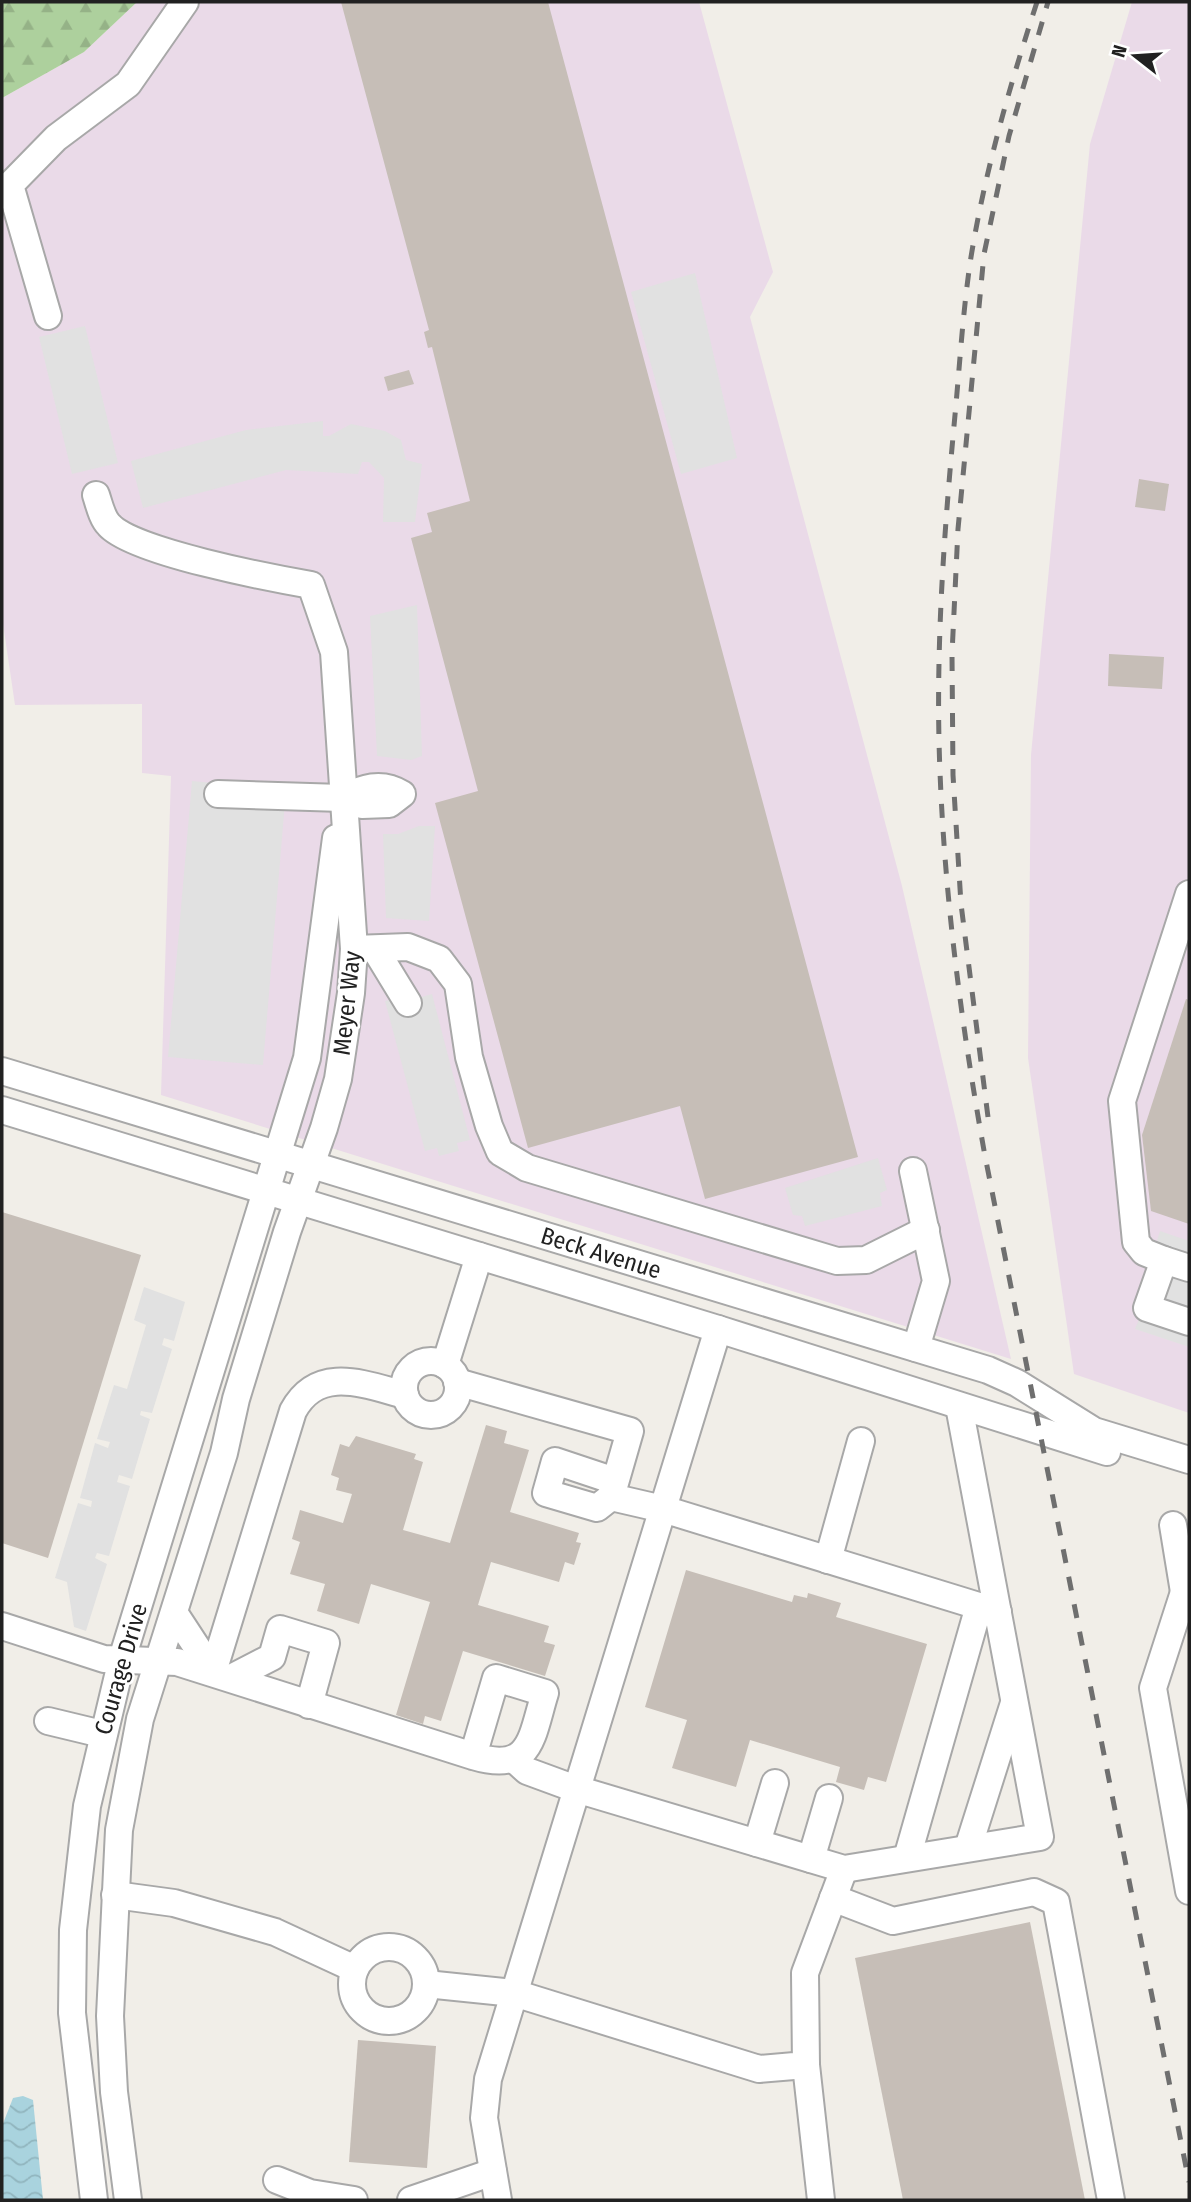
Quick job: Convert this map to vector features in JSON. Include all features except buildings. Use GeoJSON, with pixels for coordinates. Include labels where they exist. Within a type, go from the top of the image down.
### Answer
{"type":"FeatureCollection","features":[{"type":"Feature","properties":{"kind":"street"},"geometry":{"type":"LineString","coordinates":[[48,316],[6,190],[56,138],[128,84],[186,2]]}},
{"type":"Feature","properties":{"kind":"street","name":"Meyer Way"},"geometry":{"type":"LineString","coordinates":[[96,495],[108,524],[128,539],[247,574],[311,585],[334,652],[342,798],[364,949],[324,1128],[298,1201]]}},
{"type":"Feature","properties":{"kind":"street"},"geometry":{"type":"LineString","coordinates":[[218,794],[342,798]]}},
{"type":"Feature","properties":{"kind":"street","name":"Meyer Way"},"geometry":{"type":"LineString","coordinates":[[278,1155],[307,1058],[342,798]]}},
{"type":"Feature","properties":{"kind":"street"},"geometry":{"type":"LineString","coordinates":[[1189,894],[1181,947],[1122,1101],[1136,1242],[1144,1252],[1189,1268]]}},
{"type":"Feature","properties":{"kind":"street"},"geometry":{"type":"LineString","coordinates":[[364,949],[408,1003],[408,947]]}},
{"type":"Feature","properties":{"kind":"street"},"geometry":{"type":"LineString","coordinates":[[364,949],[408,947],[439,959],[458,984],[469,1057],[489,1126],[500,1152],[527,1168],[837,1261],[866,1260],[926,1230]]}},
{"type":"Feature","properties":{"kind":"street","name":"Beck Avenue"},"geometry":{"type":"LineString","coordinates":[[2,1071],[1004,1377],[1094,1431],[1189,1460]]}},
{"type":"Feature","properties":{"kind":"street","name":"Beck Avenue"},"geometry":{"type":"LineString","coordinates":[[2,1110],[719,1329],[1189,1477]]}},
{"type":"Feature","properties":{"kind":"street","name":"Courage Drive"},"geometry":{"type":"LineString","coordinates":[[94,2200],[72,2013],[78,1881],[87,1806],[122,1659],[278,1155]]}},
{"type":"Feature","properties":{"kind":"street"},"geometry":{"type":"LineString","coordinates":[[913,1171],[936,1281],[916,1349]]}},
{"type":"Feature","properties":{"kind":"street","name":"Courage Drive"},"geometry":{"type":"LineString","coordinates":[[128,2200],[113,2079],[110,2016],[119,1830],[140,1719],[175,1614],[224,1453],[236,1399],[298,1201]]}},
{"type":"Feature","properties":{"kind":"street"},"geometry":{"type":"LineString","coordinates":[[479,1256],[451,1373],[456,1398],[452,1405],[437,1414],[429,1415],[414,1409],[405,1395],[407,1377],[419,1364],[436,1362],[451,1373],[630,1431],[613,1489],[663,1510],[989,1609]]}},
{"type":"Feature","properties":{"kind":"street"},"geometry":{"type":"LineString","coordinates":[[1164,1260],[1147,1308],[1189,1322]]}},
{"type":"Feature","properties":{"kind":"street"},"geometry":{"type":"LineString","coordinates":[[498,2200],[484,2118],[488,2079],[719,1329]]}},
{"type":"Feature","properties":{"kind":"street"},"geometry":{"type":"LineString","coordinates":[[222,1675],[293,1411],[299,1400],[308,1389],[321,1383],[340,1381],[405,1395]]}},
{"type":"Feature","properties":{"kind":"street"},"geometry":{"type":"LineString","coordinates":[[515,1760],[527,1771],[576,1789],[844,1868],[1040,1837],[1015,1701],[989,1609],[959,1406]]}},
{"type":"Feature","properties":{"kind":"street"},"geometry":{"type":"LineString","coordinates":[[828,1560],[861,1441]]}},
{"type":"Feature","properties":{"kind":"street"},"geometry":{"type":"LineString","coordinates":[[1173,1525],[1186,1592],[1153,1688],[1189,1891]]}},
{"type":"Feature","properties":{"kind":"street"},"geometry":{"type":"LineString","coordinates":[[907,1858],[989,1609]]}},
{"type":"Feature","properties":{"kind":"street"},"geometry":{"type":"LineString","coordinates":[[175,1614],[222,1675]]}},
{"type":"Feature","properties":{"kind":"street"},"geometry":{"type":"LineString","coordinates":[[2,1626],[104,1659],[177,1662],[222,1675],[309,1705],[473,1756],[496,1763],[515,1760],[527,1750],[545,1693],[496,1678],[473,1756]]}},
{"type":"Feature","properties":{"kind":"street"},"geometry":{"type":"LineString","coordinates":[[222,1675],[272,1657],[280,1629],[326,1643],[309,1705]]}},
{"type":"Feature","properties":{"kind":"street"},"geometry":{"type":"LineString","coordinates":[[968,1849],[1015,1701]]}},
{"type":"Feature","properties":{"kind":"street"},"geometry":{"type":"LineString","coordinates":[[48,1721],[102,1734]]}},
{"type":"Feature","properties":{"kind":"street"},"geometry":{"type":"LineString","coordinates":[[757,1843],[775,1783]]}},
{"type":"Feature","properties":{"kind":"street"},"geometry":{"type":"LineString","coordinates":[[811,1859],[829,1798]]}},
{"type":"Feature","properties":{"kind":"street"},"geometry":{"type":"LineString","coordinates":[[821,2200],[806,2065],[805,1973],[844,1868]]}},
{"type":"Feature","properties":{"kind":"street"},"geometry":{"type":"LineString","coordinates":[[833,1898],[893,1922],[1034,1892],[1056,1902],[1111,2200]]}},
{"type":"Feature","properties":{"kind":"street"},"geometry":{"type":"LineString","coordinates":[[115,1895],[174,1903],[275,1932],[355,1969]]}},
{"type":"Feature","properties":{"kind":"street"},"geometry":{"type":"LineString","coordinates":[[390,1946],[404,1949],[416,1958],[423,1970],[426,1984],[423,1998],[415,2010],[402,2018],[388,2021],[374,2018],[362,2010],[354,1997],[351,1983],[355,1969],[363,1957],[375,1949],[390,1946]]}},
{"type":"Feature","properties":{"kind":"street"},"geometry":{"type":"LineString","coordinates":[[426,1984],[514,1993],[759,2069],[806,2065]]}},
{"type":"Feature","properties":{"kind":"street"},"geometry":{"type":"LineString","coordinates":[[411,2200],[493,2172]]}},
{"type":"Feature","properties":{"kind":"street"},"geometry":{"type":"LineString","coordinates":[[277,2180],[310,2193],[354,2200]]}},
{"type":"Feature","properties":{"kind":"shaded area"},"geometry":{"type":"Polygon","coordinates":[[[137,2],[699,2],[773,272],[750,317],[902,886],[1011,1359],[161,1095],[171,776],[142,773],[142,704],[15,705],[2,617],[2,98],[84,52],[137,2]]]}},
{"type":"Feature","properties":{"kind":"shaded area"},"geometry":{"type":"Polygon","coordinates":[[[1132,2],[1189,2],[1189,1413],[1074,1374],[1028,1058],[1031,755],[1090,144],[1132,2]]]}},
{"type":"Feature","properties":{"kind":"shaded area"},"geometry":{"type":"Polygon","coordinates":[[[695,273],[737,458],[681,474],[631,292],[695,273]]]}},
{"type":"Feature","properties":{"kind":"shaded area"},"geometry":{"type":"Polygon","coordinates":[[[85,326],[118,463],[72,474],[39,337],[85,326]]]}},
{"type":"Feature","properties":{"kind":"shaded area"},"geometry":{"type":"Polygon","coordinates":[[[323,421],[323,436],[329,436],[351,424],[385,431],[401,440],[406,460],[422,464],[415,522],[383,522],[384,478],[369,462],[362,462],[358,474],[286,470],[143,508],[131,461],[246,430],[323,421]]]}},
{"type":"Feature","properties":{"kind":"shaded area"},"geometry":{"type":"Polygon","coordinates":[[[417,605],[422,756],[411,760],[377,756],[370,616],[417,605]]]}},
{"type":"Feature","properties":{"kind":"shaded area"},"geometry":{"type":"Polygon","coordinates":[[[192,781],[286,790],[263,1065],[168,1057],[192,781]]]}},
{"type":"Feature","properties":{"kind":"shaded area"},"geometry":{"type":"Polygon","coordinates":[[[419,826],[435,826],[429,921],[386,918],[383,834],[398,834],[419,826]]]}},
{"type":"Feature","properties":{"kind":"shaded area"},"geometry":{"type":"Polygon","coordinates":[[[416,993],[418,998],[432,994],[470,1140],[457,1143],[459,1151],[439,1156],[437,1148],[425,1151],[385,1001],[416,993]]]}},
{"type":"Feature","properties":{"kind":"shaded area"},"geometry":{"type":"Polygon","coordinates":[[[878,1158],[887,1190],[880,1193],[882,1206],[805,1226],[802,1216],[793,1215],[785,1188],[878,1158]]]}},
{"type":"Feature","properties":{"kind":"shaded area"},"geometry":{"type":"Polygon","coordinates":[[[1160,1231],[1189,1241],[1189,1347],[1135,1329],[1140,1317],[1134,1313],[1160,1231]]]}},
{"type":"Feature","properties":{"kind":"shaded area"},"geometry":{"type":"Polygon","coordinates":[[[144,1287],[185,1302],[174,1341],[164,1338],[162,1345],[172,1349],[152,1413],[141,1411],[140,1415],[150,1419],[132,1479],[119,1475],[117,1482],[130,1486],[109,1556],[97,1553],[95,1558],[107,1564],[86,1631],[74,1627],[67,1582],[55,1578],[78,1503],[91,1507],[92,1501],[80,1498],[95,1443],[108,1448],[110,1442],[97,1439],[114,1385],[127,1389],[146,1325],[134,1320],[144,1287]]]}},
{"type":"Feature","properties":{"kind":"green space"},"geometry":{"type":"Polygon","coordinates":[[[2,2],[137,2],[84,52],[2,98],[2,2]]]}},
{"type":"Feature","properties":{"kind":"water"},"geometry":{"type":"Polygon","coordinates":[[[23,2096],[33,2100],[43,2200],[2,2200],[2,2126],[13,2098],[23,2096]]]}},
{"type":"Feature","properties":{"kind":"railway"},"geometry":{"type":"LineString","coordinates":[[1037,2],[991,160],[971,257],[966,296],[947,504],[942,593],[939,683],[942,820],[956,965],[985,1156],[1189,2182]]}},
{"type":"Feature","properties":{"kind":"railway"},"geometry":{"type":"LineString","coordinates":[[988,1117],[961,904],[953,775],[952,654],[958,529],[984,254],[1009,136],[1048,2]]}}]}
